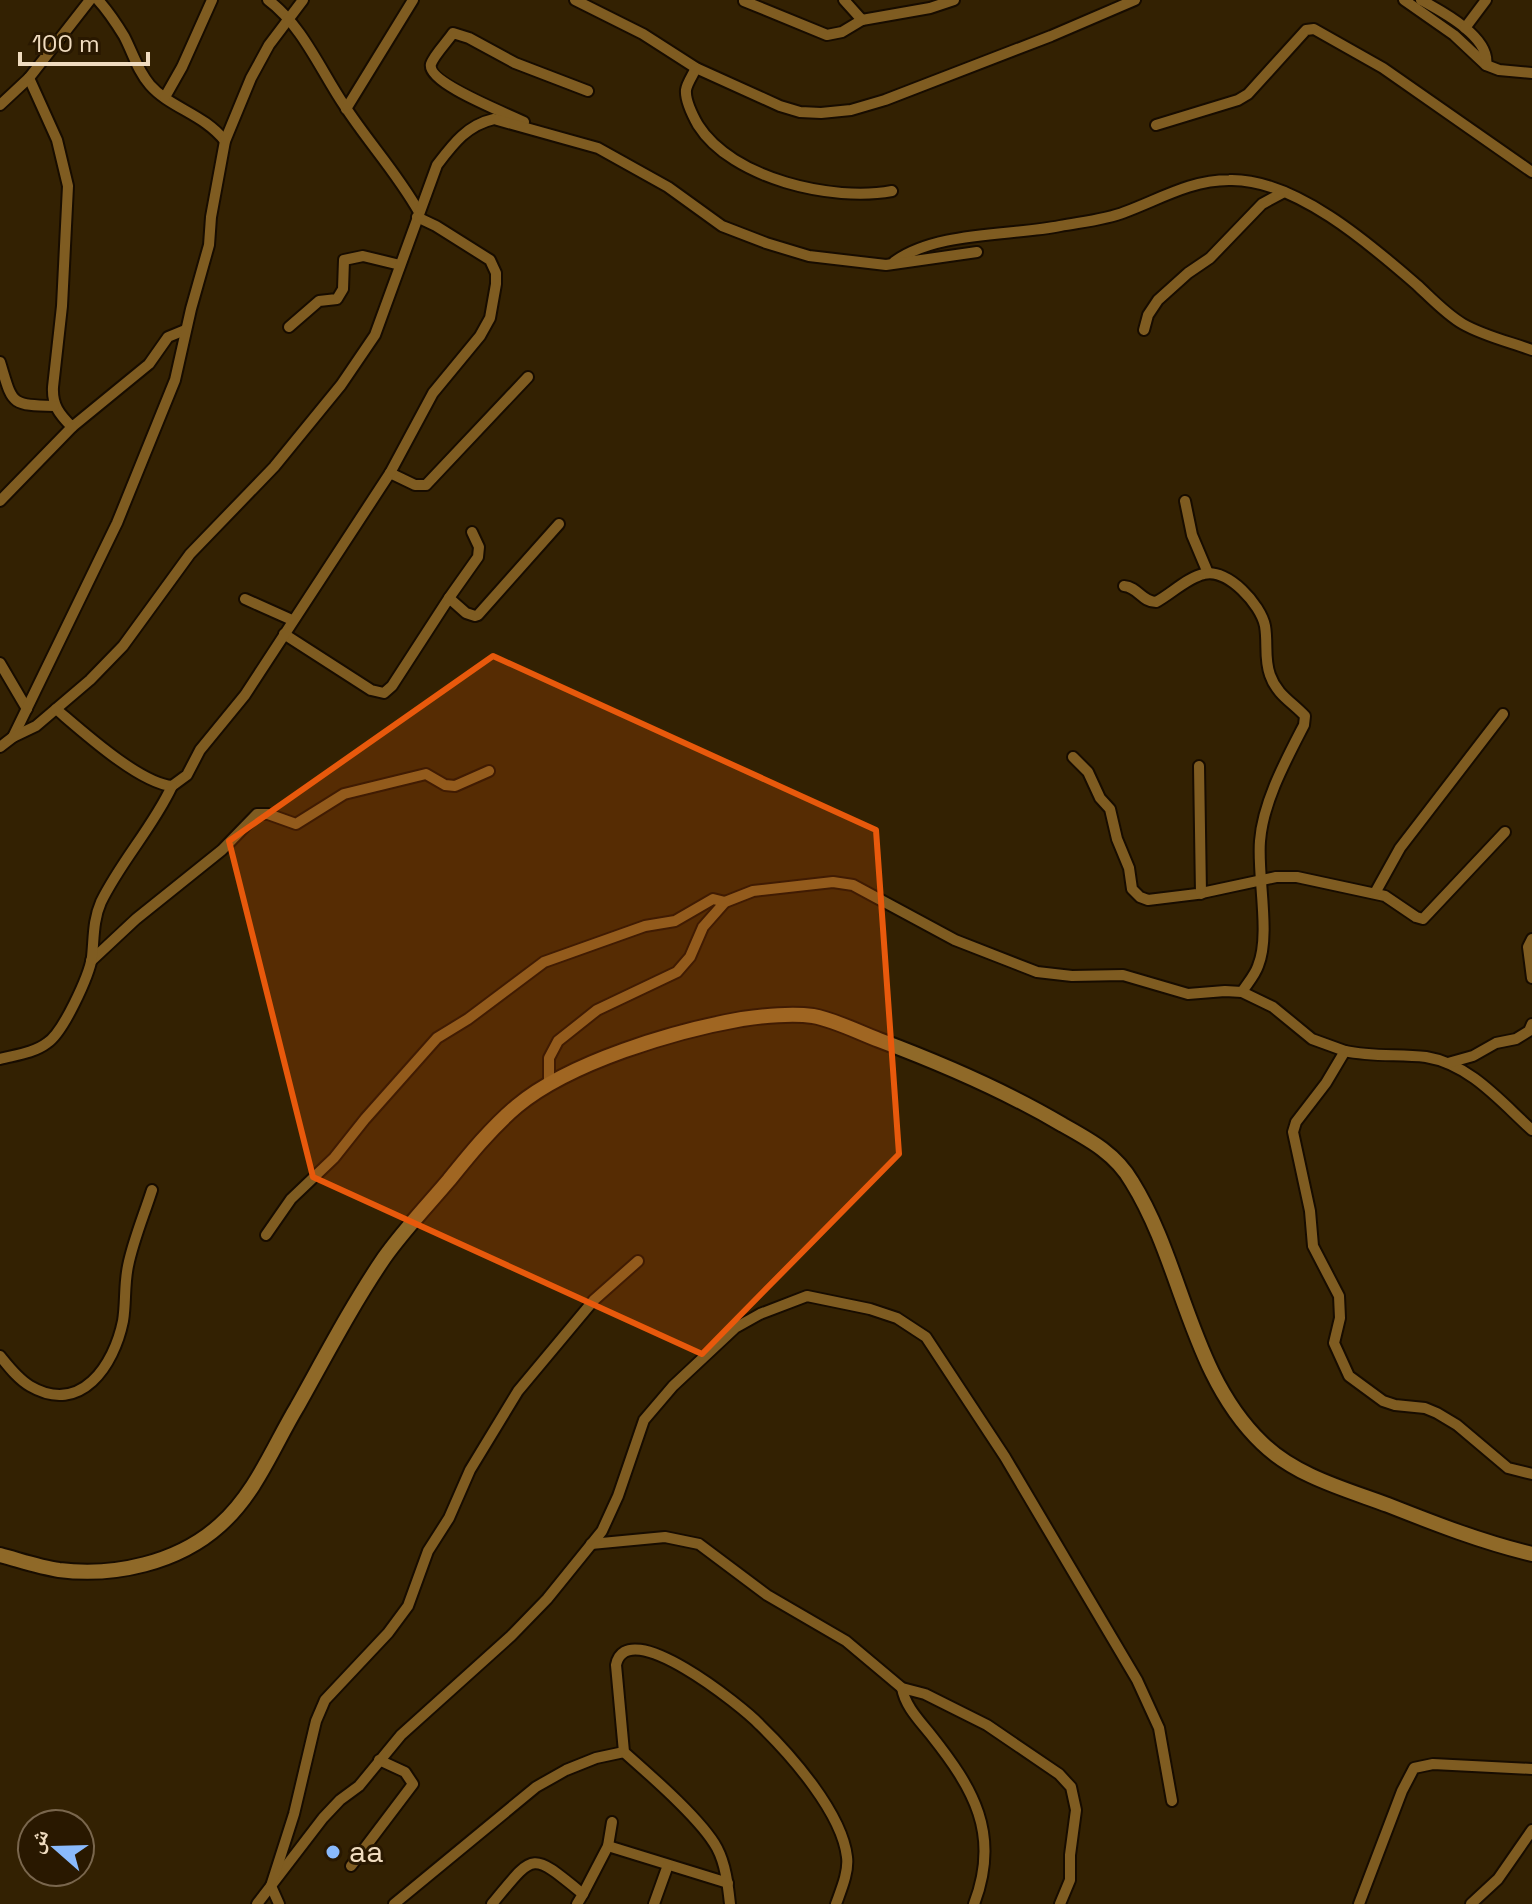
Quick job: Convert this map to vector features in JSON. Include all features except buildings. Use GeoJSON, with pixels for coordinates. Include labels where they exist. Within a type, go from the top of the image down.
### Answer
{"type":"FeatureCollection","features":[{"type":"Feature","properties":{"kind":"main road"},"geometry":{"type":"LineString","coordinates":[[0,1555],[57,1570],[136,1567],[171,1555],[221,1525],[251,1489],[386,1256],[483,1139],[510,1112],[549,1082],[593,1062],[678,1035],[744,1019],[811,1016],[942,1063],[1024,1101],[1103,1149],[1134,1184],[1155,1226],[1222,1392],[1239,1418],[1259,1440],[1298,1469],[1335,1486],[1473,1537],[1532,1554]]}},
{"type":"Feature","properties":{"kind":"street"},"geometry":{"type":"LineString","coordinates":[[0,105],[29,78],[90,0]]}},
{"type":"Feature","properties":{"kind":"street"},"geometry":{"type":"LineString","coordinates":[[98,0],[125,39],[137,68],[152,88],[213,127],[225,141]]}},
{"type":"Feature","properties":{"kind":"street"},"geometry":{"type":"LineString","coordinates":[[165,97],[212,0]]}},
{"type":"Feature","properties":{"kind":"street"},"geometry":{"type":"LineString","coordinates":[[0,1059],[40,1047],[54,1037],[65,1021],[91,961],[100,905],[116,874],[172,786],[187,775],[200,750],[245,695],[390,473],[433,393],[486,325],[496,284],[493,266],[485,254],[418,214],[389,164],[346,109],[289,19],[268,0]]}},
{"type":"Feature","properties":{"kind":"street"},"geometry":{"type":"LineString","coordinates":[[13,737],[124,506],[175,380],[184,348],[185,330],[209,245],[225,141],[269,45],[303,0]]}},
{"type":"Feature","properties":{"kind":"street"},"geometry":{"type":"LineString","coordinates":[[346,109],[413,0]]}},
{"type":"Feature","properties":{"kind":"street"},"geometry":{"type":"LineString","coordinates":[[575,0],[643,34],[696,68],[800,112],[851,110],[885,100],[1135,0]]}},
{"type":"Feature","properties":{"kind":"street"},"geometry":{"type":"LineString","coordinates":[[844,0],[862,20]]}},
{"type":"Feature","properties":{"kind":"street"},"geometry":{"type":"LineString","coordinates":[[744,1],[827,35],[842,32],[862,20],[930,8],[954,0]]}},
{"type":"Feature","properties":{"kind":"street"},"geometry":{"type":"LineString","coordinates":[[1404,0],[1454,35],[1486,65],[1499,70],[1532,73]]}},
{"type":"Feature","properties":{"kind":"street"},"geometry":{"type":"LineString","coordinates":[[1421,0],[1465,28],[1483,48],[1488,58],[1486,65]]}},
{"type":"Feature","properties":{"kind":"street"},"geometry":{"type":"LineString","coordinates":[[1465,28],[1486,0]]}},
{"type":"Feature","properties":{"kind":"street"},"geometry":{"type":"LineString","coordinates":[[1156,125],[1238,100],[1248,94],[1306,30],[1314,29],[1383,68],[1532,172]]}},
{"type":"Feature","properties":{"kind":"street"},"geometry":{"type":"LineString","coordinates":[[540,130],[438,80],[431,71],[431,64],[453,33],[469,38],[515,63],[588,91]]}},
{"type":"Feature","properties":{"kind":"street"},"geometry":{"type":"LineString","coordinates":[[696,68],[686,92],[692,115],[706,137],[727,155],[758,173],[798,185],[865,196],[892,191]]}},
{"type":"Feature","properties":{"kind":"street"},"geometry":{"type":"LineString","coordinates":[[29,78],[57,140],[68,186],[63,291],[53,387],[54,406],[72,427]]}},
{"type":"Feature","properties":{"kind":"street"},"geometry":{"type":"LineString","coordinates":[[0,747],[36,726],[90,680],[123,646],[190,554],[274,467],[341,385],[375,335],[437,165],[454,143],[478,122],[494,119],[598,148],[668,187],[722,226],[809,256],[886,265],[977,252]]}},
{"type":"Feature","properties":{"kind":"street"},"geometry":{"type":"LineString","coordinates":[[893,263],[916,249],[942,243],[1048,229],[1123,213],[1190,185],[1228,179],[1253,181],[1284,192],[1340,223],[1462,324],[1532,350]]}},
{"type":"Feature","properties":{"kind":"street"},"geometry":{"type":"LineString","coordinates":[[1144,330],[1148,315],[1158,300],[1218,251],[1262,204],[1284,192]]}},
{"type":"Feature","properties":{"kind":"street"},"geometry":{"type":"LineString","coordinates":[[289,327],[319,301],[337,299],[343,289],[344,260],[363,256],[400,265]]}},
{"type":"Feature","properties":{"kind":"street"},"geometry":{"type":"LineString","coordinates":[[0,501],[72,427],[149,364],[168,337],[185,330]]}},
{"type":"Feature","properties":{"kind":"street"},"geometry":{"type":"LineString","coordinates":[[0,362],[9,393],[15,402],[54,406]]}},
{"type":"Feature","properties":{"kind":"street"},"geometry":{"type":"LineString","coordinates":[[390,473],[415,485],[426,485],[528,377]]}},
{"type":"Feature","properties":{"kind":"street"},"geometry":{"type":"LineString","coordinates":[[1185,501],[1192,535],[1208,573]]}},
{"type":"Feature","properties":{"kind":"street"},"geometry":{"type":"LineString","coordinates":[[449,598],[466,613],[478,615],[559,524]]}},
{"type":"Feature","properties":{"kind":"street"},"geometry":{"type":"LineString","coordinates":[[284,634],[371,690],[384,693],[392,686],[478,557],[479,547],[472,532]]}},
{"type":"Feature","properties":{"kind":"street"},"geometry":{"type":"LineString","coordinates":[[1124,586],[1131,587],[1150,602],[1156,602],[1197,576],[1208,573],[1230,580],[1259,612],[1265,628],[1270,677],[1286,702],[1305,716],[1262,827],[1262,944],[1259,965],[1242,992]]}},
{"type":"Feature","properties":{"kind":"street"},"geometry":{"type":"LineString","coordinates":[[245,599],[292,620]]}},
{"type":"Feature","properties":{"kind":"street"},"geometry":{"type":"LineString","coordinates":[[0,663],[27,709]]}},
{"type":"Feature","properties":{"kind":"street"},"geometry":{"type":"LineString","coordinates":[[56,709],[132,768],[155,781],[172,786]]}},
{"type":"Feature","properties":{"kind":"street"},"geometry":{"type":"LineString","coordinates":[[1375,893],[1391,861],[1503,714]]}},
{"type":"Feature","properties":{"kind":"street"},"geometry":{"type":"LineString","coordinates":[[1073,757],[1088,772],[1100,798],[1110,809],[1115,833],[1129,868],[1131,886],[1136,894],[1148,900],[1201,894],[1276,877],[1297,877],[1385,896],[1416,917],[1425,918],[1505,832]]}},
{"type":"Feature","properties":{"kind":"street"},"geometry":{"type":"LineString","coordinates":[[1199,766],[1201,894]]}},
{"type":"Feature","properties":{"kind":"street"},"geometry":{"type":"LineString","coordinates":[[91,961],[146,911],[222,850],[257,814],[268,814],[296,824],[344,794],[377,784],[426,774],[445,785],[455,786],[489,771]]}},
{"type":"Feature","properties":{"kind":"street"},"geometry":{"type":"LineString","coordinates":[[549,1082],[549,1058],[558,1041],[597,1010],[677,972],[690,957],[703,927],[725,902],[753,891],[844,882],[955,940],[1037,972],[1072,976],[1123,975],[1188,994],[1242,992],[1273,1007],[1312,1039],[1345,1051],[1377,1056],[1425,1057],[1448,1063],[1486,1087],[1532,1130]]}},
{"type":"Feature","properties":{"kind":"street"},"geometry":{"type":"LineString","coordinates":[[266,1235],[296,1194],[334,1158],[437,1038],[553,957],[645,926],[675,921],[713,899],[725,902]]}},
{"type":"Feature","properties":{"kind":"street"},"geometry":{"type":"LineString","coordinates":[[1532,939],[1528,947],[1532,978]]}},
{"type":"Feature","properties":{"kind":"street"},"geometry":{"type":"LineString","coordinates":[[1448,1063],[1473,1056],[1496,1043],[1516,1039],[1529,1031],[1532,1024]]}},
{"type":"Feature","properties":{"kind":"street"},"geometry":{"type":"LineString","coordinates":[[1345,1051],[1326,1083],[1296,1122],[1293,1132],[1310,1211],[1313,1246],[1339,1296],[1340,1318],[1334,1343],[1338,1356],[1356,1383],[1383,1401],[1437,1413],[1457,1425],[1508,1468],[1532,1474]]}},
{"type":"Feature","properties":{"kind":"street"},"geometry":{"type":"LineString","coordinates":[[0,1356],[23,1381],[51,1394],[77,1392],[96,1378],[105,1367],[118,1338],[129,1262],[152,1190]]}},
{"type":"Feature","properties":{"kind":"street"},"geometry":{"type":"LineString","coordinates":[[279,1904],[271,1886],[294,1814],[316,1721],[325,1700],[388,1633],[408,1606],[428,1551],[449,1518],[470,1470],[518,1391],[594,1300],[638,1261]]}},
{"type":"Feature","properties":{"kind":"street"},"geometry":{"type":"LineString","coordinates":[[257,1904],[323,1818],[359,1786],[415,1720],[520,1627],[602,1531],[644,1420],[673,1386],[740,1324],[807,1296],[897,1318],[926,1337],[1005,1457],[1128,1663],[1159,1728],[1172,1801]]}},
{"type":"Feature","properties":{"kind":"street"},"geometry":{"type":"LineString","coordinates":[[591,1544],[665,1537],[699,1544],[767,1595],[846,1641],[902,1688],[925,1694],[987,1725],[1067,1780],[1076,1810],[1070,1880],[1060,1904]]}},
{"type":"Feature","properties":{"kind":"street"},"geometry":{"type":"LineString","coordinates":[[730,1904],[722,1860],[710,1838],[624,1752],[616,1665],[621,1652],[632,1647],[677,1664],[718,1690],[758,1722],[786,1752],[829,1812],[845,1848],[848,1859],[846,1872],[836,1904]]}},
{"type":"Feature","properties":{"kind":"street"},"geometry":{"type":"LineString","coordinates":[[902,1688],[910,1709],[962,1776],[981,1816],[985,1852],[983,1876],[974,1904]]}},
{"type":"Feature","properties":{"kind":"street"},"geometry":{"type":"LineString","coordinates":[[394,1904],[536,1787],[596,1758],[624,1752]]}},
{"type":"Feature","properties":{"kind":"street"},"geometry":{"type":"LineString","coordinates":[[351,1866],[413,1784],[412,1778],[405,1772],[379,1760]]}},
{"type":"Feature","properties":{"kind":"street"},"geometry":{"type":"LineString","coordinates":[[1359,1904],[1402,1791],[1414,1768],[1433,1764],[1532,1769]]}},
{"type":"Feature","properties":{"kind":"street"},"geometry":{"type":"LineString","coordinates":[[577,1904],[608,1846],[612,1822]]}},
{"type":"Feature","properties":{"kind":"street"},"geometry":{"type":"LineString","coordinates":[[1471,1904],[1498,1879],[1532,1830]]}},
{"type":"Feature","properties":{"kind":"street"},"geometry":{"type":"LineString","coordinates":[[608,1846],[728,1883]]}},
{"type":"Feature","properties":{"kind":"street"},"geometry":{"type":"LineString","coordinates":[[492,1904],[521,1869],[531,1863],[547,1865],[583,1894]]}},
{"type":"Feature","properties":{"kind":"street"},"geometry":{"type":"LineString","coordinates":[[654,1904],[668,1865]]}},
{"type":"Feature","properties":{"kind":"highlighted area"},"geometry":{"type":"Polygon","coordinates":[[[493,656],[876,830],[899,1154],[702,1354],[313,1177],[229,841],[493,656]]]}},
{"type":"Feature","properties":{"kind":"place","name":"aa"},"geometry":{"type":"Point","coordinates":[333,1852]}}]}
